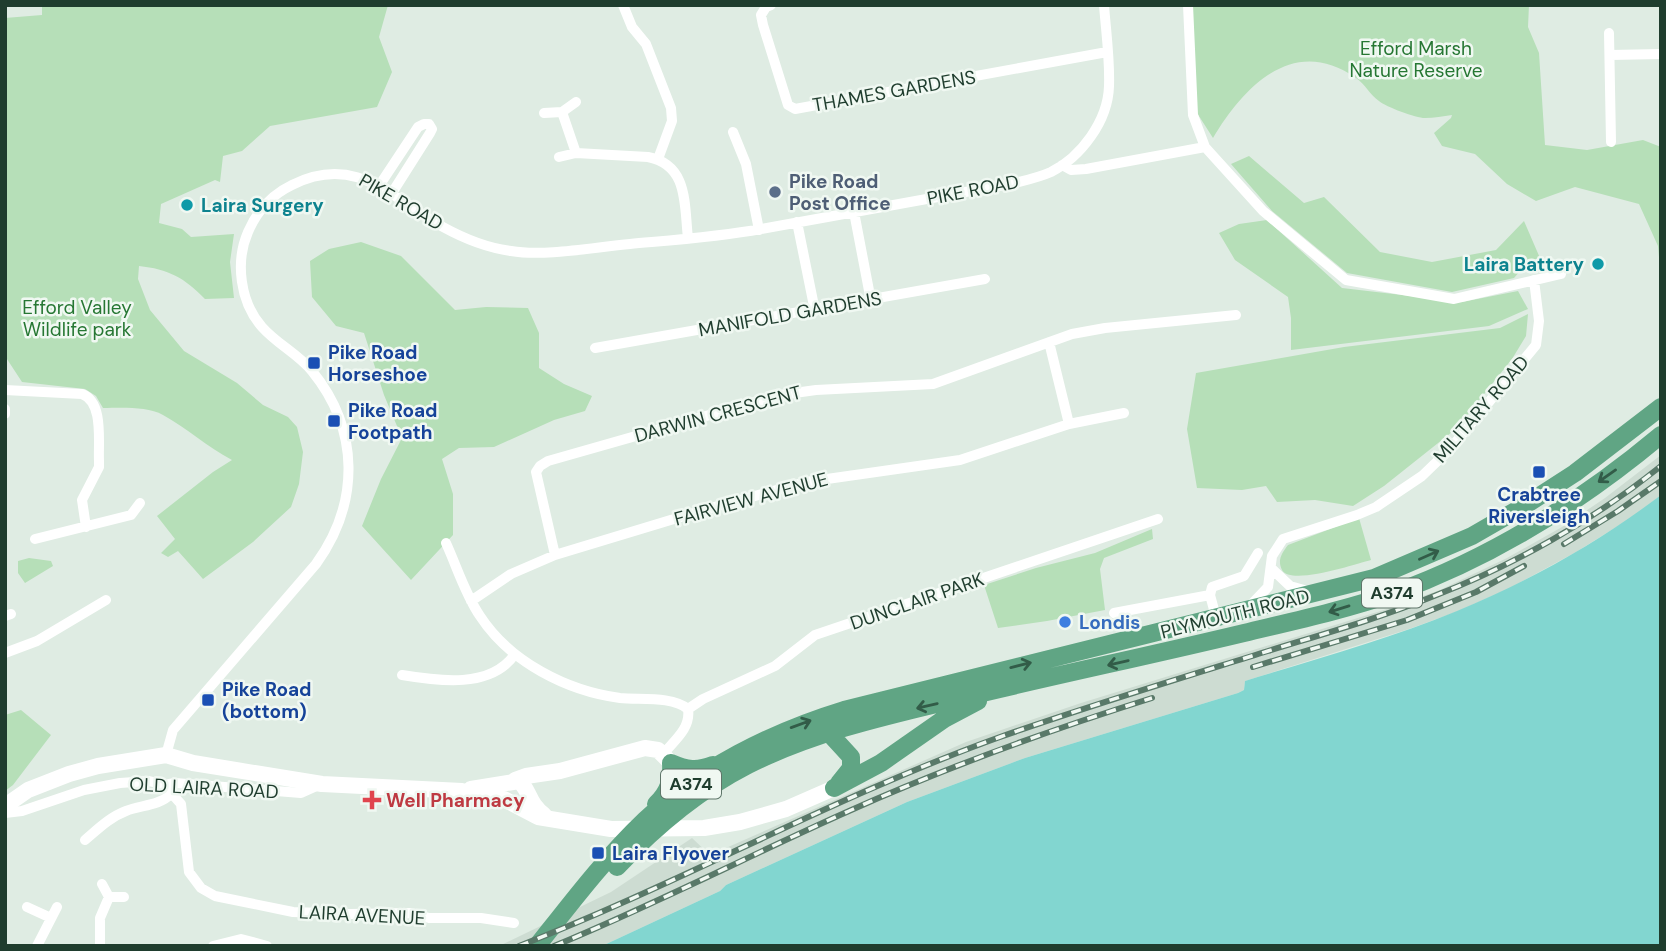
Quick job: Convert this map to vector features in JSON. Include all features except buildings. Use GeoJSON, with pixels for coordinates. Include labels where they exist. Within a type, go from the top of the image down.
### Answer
{"type":"FeatureCollection","features":[{"type":"Feature","properties":{"kind":"main road","name":"PLYMOUTH ROAD"},"geometry":{"type":"LineString","coordinates":[[646,820],[691,784],[740,753],[769,736],[801,723],[1374,578],[1472,536],[1524,506],[1575,473],[1661,407]]}},
{"type":"Feature","properties":{"kind":"main road","name":"PLYMOUTH ROAD"},"geometry":{"type":"LineString","coordinates":[[632,842],[747,765],[880,716],[1320,615],[1394,593],[1473,559],[1536,524],[1661,435]]}},
{"type":"Feature","properties":{"kind":"main road"},"geometry":{"type":"LineString","coordinates":[[834,788],[881,763],[943,719],[972,703],[1089,670]]}},
{"type":"Feature","properties":{"kind":"main road"},"geometry":{"type":"LineString","coordinates":[[829,733],[851,757],[851,768],[834,788]]}},
{"type":"Feature","properties":{"kind":"main road","name":"OLD LAIRA ROAD"},"geometry":{"type":"LineString","coordinates":[[516,792],[526,776],[560,771],[640,748],[654,748],[667,758]]}},
{"type":"Feature","properties":{"kind":"main road"},"geometry":{"type":"LineString","coordinates":[[667,758],[683,769],[697,770],[740,753]]}},
{"type":"Feature","properties":{"kind":"main road","name":"OLD LAIRA ROAD"},"geometry":{"type":"LineString","coordinates":[[5,806],[41,783],[76,771],[166,755],[193,763],[322,784],[516,792]]}},
{"type":"Feature","properties":{"kind":"main road"},"geometry":{"type":"LineString","coordinates":[[646,820],[670,785],[667,758]]}},
{"type":"Feature","properties":{"kind":"main road","name":"OLD LAIRA ROAD"},"geometry":{"type":"LineString","coordinates":[[516,792],[527,813],[550,820],[611,829],[704,828],[740,822],[781,810],[834,788]]}},
{"type":"Feature","properties":{"kind":"main road","name":"A374"},"geometry":{"type":"LineString","coordinates":[[552,946],[646,820]]}},
{"type":"Feature","properties":{"kind":"main road","name":"A374"},"geometry":{"type":"LineString","coordinates":[[537,946],[569,906],[632,842]]}},
{"type":"Feature","properties":{"kind":"street"},"geometry":{"type":"LineString","coordinates":[[623,5],[632,27],[646,44],[671,108],[672,121],[658,159]]}},
{"type":"Feature","properties":{"kind":"street","name":"THAMES GARDENS"},"geometry":{"type":"LineString","coordinates":[[771,5],[761,15],[763,25],[788,104],[795,109],[1107,52]]}},
{"type":"Feature","properties":{"kind":"street","name":"PIKE ROAD"},"geometry":{"type":"LineString","coordinates":[[166,755],[173,730],[330,545],[345,507],[349,462],[340,418],[327,391],[311,369],[262,327],[243,290],[240,272],[246,236],[255,217],[285,188],[319,175],[350,174],[379,186],[458,234],[513,252],[569,250],[759,230],[1015,183],[1062,165],[1080,150],[1095,129],[1105,108],[1109,88],[1104,5]]}},
{"type":"Feature","properties":{"kind":"street"},"geometry":{"type":"LineString","coordinates":[[1188,5],[1193,115],[1205,147],[1263,211],[1346,280],[1454,299],[1561,274]]}},
{"type":"Feature","properties":{"kind":"street"},"geometry":{"type":"LineString","coordinates":[[1609,33],[1611,142]]}},
{"type":"Feature","properties":{"kind":"street"},"geometry":{"type":"LineString","coordinates":[[1610,55],[1661,54]]}},
{"type":"Feature","properties":{"kind":"street"},"geometry":{"type":"LineString","coordinates":[[544,113],[562,112],[576,102]]}},
{"type":"Feature","properties":{"kind":"street"},"geometry":{"type":"LineString","coordinates":[[562,112],[576,153]]}},
{"type":"Feature","properties":{"kind":"street"},"geometry":{"type":"LineString","coordinates":[[379,186],[418,127],[429,124],[432,129],[430,134],[392,194]]}},
{"type":"Feature","properties":{"kind":"street"},"geometry":{"type":"LineString","coordinates":[[733,132],[746,164],[759,230]]}},
{"type":"Feature","properties":{"kind":"street","name":"PIKE ROAD"},"geometry":{"type":"LineString","coordinates":[[1062,165],[1071,170],[1086,169],[1205,147]]}},
{"type":"Feature","properties":{"kind":"street"},"geometry":{"type":"LineString","coordinates":[[559,157],[576,153],[658,159],[677,173],[681,182],[688,238]]}},
{"type":"Feature","properties":{"kind":"street"},"geometry":{"type":"LineString","coordinates":[[854,212],[871,301]]}},
{"type":"Feature","properties":{"kind":"street"},"geometry":{"type":"LineString","coordinates":[[797,222],[815,311]]}},
{"type":"Feature","properties":{"kind":"street","name":"MANIFOLD GARDENS"},"geometry":{"type":"LineString","coordinates":[[595,348],[985,279]]}},
{"type":"Feature","properties":{"kind":"street","name":"MILITARY ROAD"},"geometry":{"type":"LineString","coordinates":[[1247,609],[1268,587],[1272,556],[1283,539],[1357,516],[1376,507],[1422,476],[1451,449],[1536,345],[1539,321],[1534,280]]}},
{"type":"Feature","properties":{"kind":"street","name":"DARWIN CRESCENT"},"geometry":{"type":"LineString","coordinates":[[555,555],[536,472],[548,461],[780,395],[816,390],[933,384],[1072,334],[1236,314]]}},
{"type":"Feature","properties":{"kind":"street"},"geometry":{"type":"LineString","coordinates":[[1049,342],[1069,424]]}},
{"type":"Feature","properties":{"kind":"street"},"geometry":{"type":"LineString","coordinates":[[5,390],[82,394],[96,407],[99,467],[82,500],[86,527]]}},
{"type":"Feature","properties":{"kind":"street","name":"FAIRVIEW AVENUE"},"geometry":{"type":"LineString","coordinates":[[471,601],[511,574],[555,555],[806,482],[960,460],[1069,424],[1124,413]]}},
{"type":"Feature","properties":{"kind":"street"},"geometry":{"type":"LineString","coordinates":[[35,539],[131,516],[140,503]]}},
{"type":"Feature","properties":{"kind":"street","name":"DUNCLAIR PARK"},"geometry":{"type":"LineString","coordinates":[[688,709],[703,699],[775,666],[815,635],[1158,519]]}},
{"type":"Feature","properties":{"kind":"street"},"geometry":{"type":"LineString","coordinates":[[446,542],[471,601],[494,634],[515,654],[564,683],[590,692],[669,701],[682,704],[688,709],[687,726],[667,758]]}},
{"type":"Feature","properties":{"kind":"street","name":"PLYMOUTH ROAD"},"geometry":{"type":"LineString","coordinates":[[1216,617],[1210,595],[1212,587],[1244,576],[1258,553]]}},
{"type":"Feature","properties":{"kind":"street"},"geometry":{"type":"LineString","coordinates":[[1272,569],[1290,586],[1318,593]]}},
{"type":"Feature","properties":{"kind":"street","name":"PLYMOUTH ROAD"},"geometry":{"type":"LineString","coordinates":[[1114,613],[1210,595]]}},
{"type":"Feature","properties":{"kind":"street"},"geometry":{"type":"LineString","coordinates":[[5,653],[37,641],[106,600]]}},
{"type":"Feature","properties":{"kind":"street"},"geometry":{"type":"LineString","coordinates":[[402,675],[449,682],[465,680],[498,670],[509,663],[515,654]]}},
{"type":"Feature","properties":{"kind":"street","name":"OLD LAIRA ROAD"},"geometry":{"type":"LineString","coordinates":[[5,813],[22,811],[83,790],[120,783],[149,781],[168,790],[175,783],[301,793],[322,784]]}},
{"type":"Feature","properties":{"kind":"street"},"geometry":{"type":"LineString","coordinates":[[85,839],[113,817],[144,805],[164,802],[168,790]]}},
{"type":"Feature","properties":{"kind":"street","name":"LAIRA AVENUE"},"geometry":{"type":"LineString","coordinates":[[168,790],[181,804],[189,872],[201,888],[215,896],[293,912],[410,914],[429,918],[481,918],[514,923]]}},
{"type":"Feature","properties":{"kind":"street"},"geometry":{"type":"LineString","coordinates":[[100,946],[98,927],[109,897],[102,884]]}},
{"type":"Feature","properties":{"kind":"street"},"geometry":{"type":"LineString","coordinates":[[109,897],[124,897]]}},
{"type":"Feature","properties":{"kind":"street"},"geometry":{"type":"LineString","coordinates":[[27,907],[51,918]]}},
{"type":"Feature","properties":{"kind":"street"},"geometry":{"type":"LineString","coordinates":[[37,946],[57,907]]}},
{"type":"Feature","properties":{"kind":"street"},"geometry":{"type":"LineString","coordinates":[[212,946],[241,939],[251,944],[267,946]]}},
{"type":"Feature","properties":{"kind":"shaded area"},"geometry":{"type":"Polygon","coordinates":[[[1661,455],[1661,495],[1634,516],[1510,588],[1456,612],[1245,681],[1244,690],[1238,693],[1025,758],[907,802],[726,885],[720,891],[602,946],[499,946],[611,892],[692,838],[710,855],[966,742],[1440,590],[1507,558],[1562,527],[1661,455]]]}},
{"type":"Feature","properties":{"kind":"green space","name":"Efford Valley Wildlife park"},"geometry":{"type":"Polygon","coordinates":[[[42,5],[388,5],[379,37],[392,72],[377,107],[270,126],[242,151],[223,156],[220,182],[215,180],[161,204],[159,223],[182,229],[191,237],[234,234],[230,262],[234,298],[205,299],[175,276],[159,269],[139,266],[138,279],[150,310],[184,351],[237,383],[263,405],[288,417],[297,427],[303,452],[299,484],[291,507],[253,542],[203,579],[178,551],[168,557],[161,553],[175,539],[157,516],[232,460],[157,412],[134,408],[103,408],[96,396],[85,389],[22,382],[5,356],[5,18],[42,15],[42,5]]]}},
{"type":"Feature","properties":{"kind":"green space","name":"Efford Marsh Nature Reserve"},"geometry":{"type":"Polygon","coordinates":[[[1191,5],[1529,5],[1528,27],[1539,53],[1545,145],[1587,150],[1643,140],[1661,147],[1661,279],[1658,246],[1639,204],[1575,187],[1536,201],[1507,184],[1475,154],[1442,146],[1434,133],[1452,115],[1425,118],[1394,109],[1376,99],[1356,78],[1333,66],[1312,61],[1292,64],[1273,72],[1240,100],[1213,138],[1197,113],[1191,5]]]}},
{"type":"Feature","properties":{"kind":"green space"},"geometry":{"type":"Polygon","coordinates":[[[1249,156],[1304,203],[1324,197],[1380,252],[1432,262],[1496,250],[1524,221],[1543,265],[1520,271],[1514,278],[1452,292],[1347,273],[1272,211],[1231,164],[1249,156]]]}},
{"type":"Feature","properties":{"kind":"green space"},"geometry":{"type":"Polygon","coordinates":[[[1267,220],[1342,288],[1462,302],[1518,291],[1528,309],[1489,326],[1291,350],[1288,297],[1235,260],[1219,233],[1239,224],[1267,220]]]}},
{"type":"Feature","properties":{"kind":"green space"},"geometry":{"type":"Polygon","coordinates":[[[361,242],[401,256],[455,310],[486,307],[528,308],[539,333],[539,368],[564,384],[592,396],[585,411],[554,420],[494,447],[459,448],[442,459],[453,494],[453,535],[411,580],[362,526],[381,479],[402,438],[384,395],[364,333],[336,326],[312,297],[310,261],[329,249],[361,242]]]}},
{"type":"Feature","properties":{"kind":"green space"},"geometry":{"type":"Polygon","coordinates":[[[1528,314],[1526,336],[1512,359],[1457,428],[1384,486],[1353,506],[1315,500],[1277,502],[1266,486],[1242,490],[1197,488],[1187,429],[1196,373],[1344,347],[1500,328],[1528,314]]]}},
{"type":"Feature","properties":{"kind":"green space"},"geometry":{"type":"Polygon","coordinates":[[[1359,518],[1371,560],[1310,575],[1297,576],[1282,570],[1280,560],[1288,545],[1359,518]]]}},
{"type":"Feature","properties":{"kind":"green space"},"geometry":{"type":"Polygon","coordinates":[[[1152,529],[1153,539],[1104,558],[1100,569],[1105,610],[998,628],[984,585],[1095,553],[1152,529]]]}},
{"type":"Feature","properties":{"kind":"green space"},"geometry":{"type":"Polygon","coordinates":[[[29,558],[51,561],[53,566],[25,583],[18,573],[18,561],[29,558]]]}},
{"type":"Feature","properties":{"kind":"green space"},"geometry":{"type":"Polygon","coordinates":[[[21,710],[51,735],[13,785],[5,791],[5,715],[21,710]]]}},
{"type":"Feature","properties":{"kind":"water"},"geometry":{"type":"Polygon","coordinates":[[[1661,495],[1661,946],[602,946],[720,891],[726,885],[907,802],[1025,758],[1238,693],[1244,690],[1245,681],[1379,640],[1457,611],[1511,587],[1563,559],[1613,529],[1661,495]]]}},
{"type":"Feature","properties":{"kind":"railway"},"geometry":{"type":"LineString","coordinates":[[519,946],[640,895],[818,812],[939,760],[1066,714],[1372,619],[1464,584],[1581,523],[1661,466]]}},
{"type":"Feature","properties":{"kind":"railway"},"geometry":{"type":"LineString","coordinates":[[1564,544],[1661,481]]}},
{"type":"Feature","properties":{"kind":"railway"},"geometry":{"type":"LineString","coordinates":[[1253,667],[1407,620],[1476,592],[1524,566]]}},
{"type":"Feature","properties":{"kind":"railway"},"geometry":{"type":"LineString","coordinates":[[554,946],[923,779],[1037,736],[1152,698]]}},
{"type":"Feature","properties":{"kind":"place","name":"Pike Road Post Office"},"geometry":{"type":"Point","coordinates":[775,192]}},
{"type":"Feature","properties":{"kind":"place","name":"Laira Surgery"},"geometry":{"type":"Point","coordinates":[187,205]}},
{"type":"Feature","properties":{"kind":"place","name":"Laira Battery"},"geometry":{"type":"Point","coordinates":[1598,264]}},
{"type":"Feature","properties":{"kind":"place","name":"Pike Road Horseshoe"},"geometry":{"type":"Point","coordinates":[314,363]}},
{"type":"Feature","properties":{"kind":"place","name":"Pike Road Footpath"},"geometry":{"type":"Point","coordinates":[334,421]}},
{"type":"Feature","properties":{"kind":"place","name":"Crabtree Riversleigh"},"geometry":{"type":"Point","coordinates":[1539,472]}},
{"type":"Feature","properties":{"kind":"place","name":"Londis"},"geometry":{"type":"Point","coordinates":[1065,622]}},
{"type":"Feature","properties":{"kind":"place","name":"Pike Road (bottom)"},"geometry":{"type":"Point","coordinates":[208,700]}},
{"type":"Feature","properties":{"kind":"place","name":"Well Pharmacy"},"geometry":{"type":"Point","coordinates":[372,800]}},
{"type":"Feature","properties":{"kind":"place","name":"Laira Flyover"},"geometry":{"type":"Point","coordinates":[598,853]}}]}
